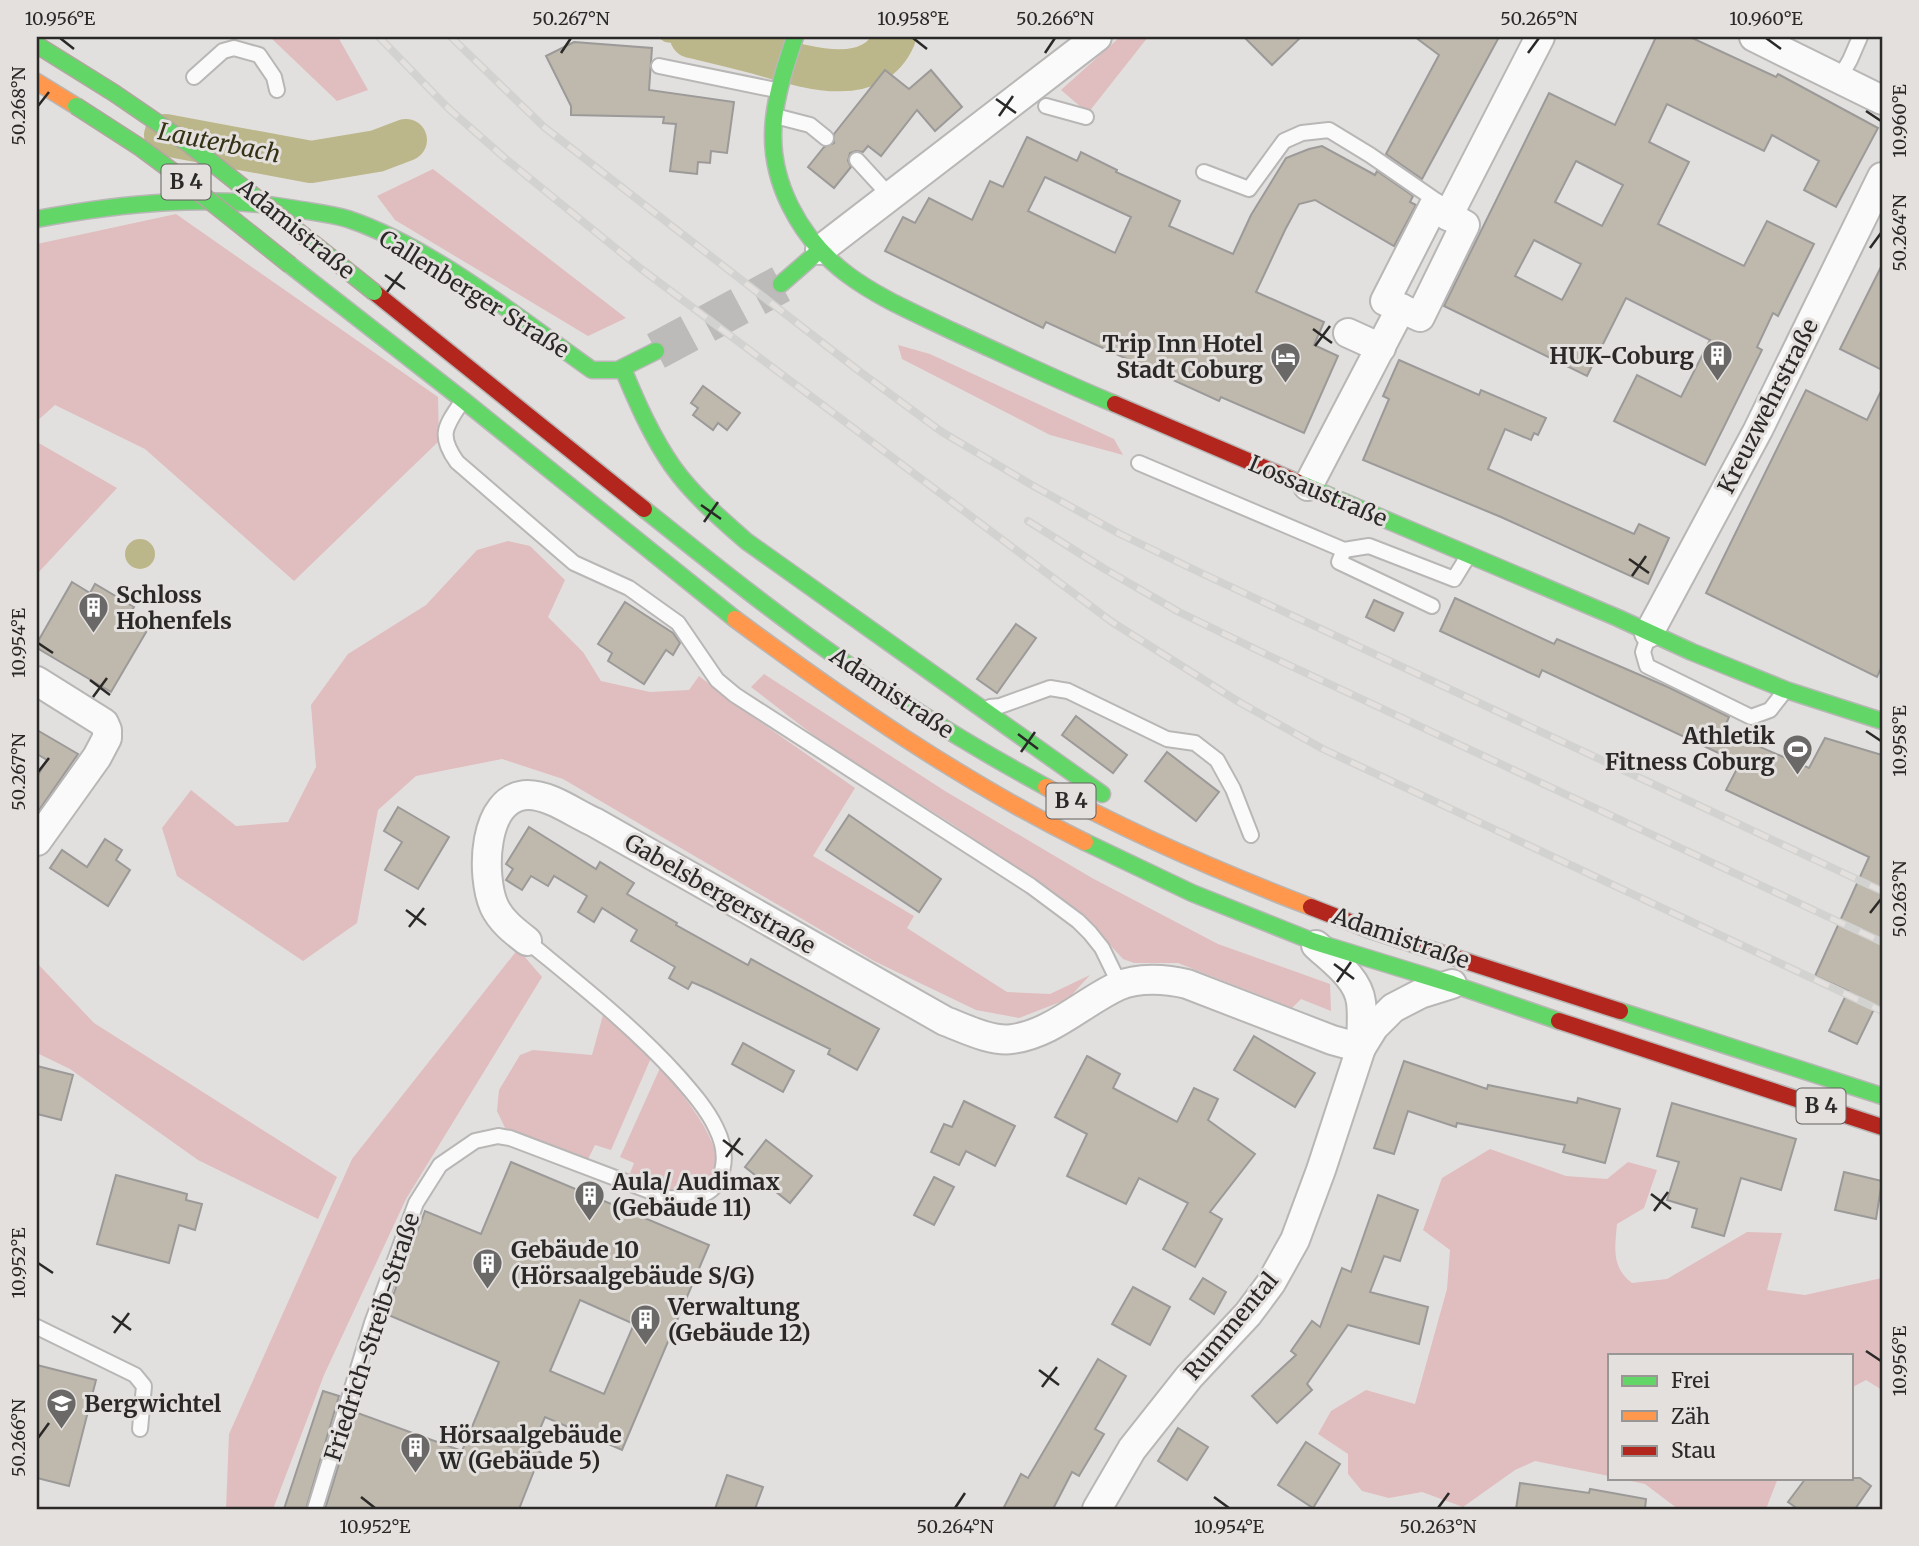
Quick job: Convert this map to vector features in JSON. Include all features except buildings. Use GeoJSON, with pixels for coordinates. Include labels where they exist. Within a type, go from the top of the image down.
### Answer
{"type":"FeatureCollection","features":[{"type":"Feature","properties":{"kind":"main road","name":"Lossaustraße"},"geometry":{"type":"LineString","coordinates":[[795,37],[782,73],[773,116],[772,139],[776,172],[796,216],[820,250],[855,280],[894,303],[1053,378],[1786,690],[1882,721]]}},
{"type":"Feature","properties":{"kind":"main road","name":"Adamistraße"},"geometry":{"type":"LineString","coordinates":[[37,46],[114,93],[190,145],[720,570],[859,673],[974,747],[1097,815],[1208,867],[1370,930],[1882,1096]]}},
{"type":"Feature","properties":{"kind":"main road","name":"Adamistraße"},"geometry":{"type":"LineString","coordinates":[[37,82],[177,174],[463,400],[701,593],[769,644],[843,697],[959,773],[1081,840],[1192,893],[1312,941],[1452,984],[1616,1041],[1882,1127]]}},
{"type":"Feature","properties":{"kind":"main road"},"geometry":{"type":"LineString","coordinates":[[37,92],[76,106]]}},
{"type":"Feature","properties":{"kind":"main road","name":"Callenberger Straße"},"geometry":{"type":"LineString","coordinates":[[37,219],[108,205],[179,199],[219,199],[273,204],[349,219],[379,232],[440,266],[592,370],[603,372],[623,369]]}},
{"type":"Feature","properties":{"kind":"main road"},"geometry":{"type":"LineString","coordinates":[[780,284],[820,250]]}},
{"type":"Feature","properties":{"kind":"main road"},"geometry":{"type":"LineString","coordinates":[[656,351],[623,369],[638,404],[673,467],[698,496],[746,541],[979,708],[1208,867]]}},
{"type":"Feature","properties":{"kind":"main road","name":"Lossaustraße"},"geometry":{"type":"LineString","coordinates":[[1831,703],[1870,700]]}},
{"type":"Feature","properties":{"kind":"street"},"geometry":{"type":"LineString","coordinates":[[820,250],[1097,37]]}},
{"type":"Feature","properties":{"kind":"street"},"geometry":{"type":"LineString","coordinates":[[1450,213],[1540,37]]}},
{"type":"Feature","properties":{"kind":"street"},"geometry":{"type":"LineString","coordinates":[[1765,39],[1882,100]]}},
{"type":"Feature","properties":{"kind":"street","name":"Kreuzwehrstraße"},"geometry":{"type":"LineString","coordinates":[[1649,633],[1768,410],[1882,177]]}},
{"type":"Feature","properties":{"kind":"street"},"geometry":{"type":"LineString","coordinates":[[1433,207],[1450,213],[1465,225],[1420,317],[1385,301],[1433,207]]}},
{"type":"Feature","properties":{"kind":"street"},"geometry":{"type":"LineString","coordinates":[[1415,243],[1448,260]]}},
{"type":"Feature","properties":{"kind":"street"},"geometry":{"type":"LineString","coordinates":[[1308,486],[1401,308]]}},
{"type":"Feature","properties":{"kind":"street"},"geometry":{"type":"LineString","coordinates":[[1348,332],[1381,348]]}},
{"type":"Feature","properties":{"kind":"street"},"geometry":{"type":"LineString","coordinates":[[37,681],[104,723],[107,738],[97,757],[37,841]]}},
{"type":"Feature","properties":{"kind":"street","name":"Gabelsbergerstraße"},"geometry":{"type":"LineString","coordinates":[[527,941],[501,917],[488,886],[486,866],[489,837],[499,815],[514,799],[528,795],[548,800],[594,822],[945,1021],[998,1039],[1012,1039],[1038,1031],[1120,985]]}},
{"type":"Feature","properties":{"kind":"street","name":"Rummental"},"geometry":{"type":"LineString","coordinates":[[1312,941],[1346,973],[1358,991],[1361,1003],[1361,1048]]}},
{"type":"Feature","properties":{"kind":"street"},"geometry":{"type":"LineString","coordinates":[[1120,985],[1170,980],[1187,984],[1332,1040],[1361,1048]]}},
{"type":"Feature","properties":{"kind":"street","name":"Rummental"},"geometry":{"type":"LineString","coordinates":[[1097,1509],[1132,1450],[1189,1377],[1248,1314],[1271,1283],[1289,1251],[1321,1170],[1361,1048],[1374,1027],[1394,1008],[1420,994],[1452,984]]}},
{"type":"Feature","properties":{"kind":"lane"},"geometry":{"type":"LineString","coordinates":[[1839,79],[1860,37]]}},
{"type":"Feature","properties":{"kind":"lane"},"geometry":{"type":"LineString","coordinates":[[194,77],[223,51],[234,48],[259,55],[274,77],[277,90]]}},
{"type":"Feature","properties":{"kind":"lane"},"geometry":{"type":"LineString","coordinates":[[659,66],[778,90]]}},
{"type":"Feature","properties":{"kind":"lane"},"geometry":{"type":"LineString","coordinates":[[1046,106],[1086,117]]}},
{"type":"Feature","properties":{"kind":"lane"},"geometry":{"type":"LineString","coordinates":[[773,116],[810,125],[826,138]]}},
{"type":"Feature","properties":{"kind":"lane"},"geometry":{"type":"LineString","coordinates":[[1204,172],[1248,190],[1284,141],[1302,133],[1329,130],[1370,155],[1450,213]]}},
{"type":"Feature","properties":{"kind":"lane"},"geometry":{"type":"LineString","coordinates":[[857,160],[890,197]]}},
{"type":"Feature","properties":{"kind":"lane"},"geometry":{"type":"LineString","coordinates":[[463,400],[448,422],[445,436],[446,447],[457,462],[574,563],[629,588],[678,623],[717,680],[735,695],[1031,886],[1078,921],[1102,948],[1120,985]]}},
{"type":"Feature","properties":{"kind":"lane"},"geometry":{"type":"LineString","coordinates":[[1139,463],[1344,550],[1369,546],[1454,579],[1469,555]]}},
{"type":"Feature","properties":{"kind":"lane"},"geometry":{"type":"LineString","coordinates":[[1344,550],[1339,562],[1432,606]]}},
{"type":"Feature","properties":{"kind":"lane"},"geometry":{"type":"LineString","coordinates":[[1649,633],[1643,652],[1647,666],[1751,717],[1770,710],[1786,690]]}},
{"type":"Feature","properties":{"kind":"lane"},"geometry":{"type":"LineString","coordinates":[[979,708],[1000,706],[1050,688],[1068,691],[1167,739],[1195,743],[1217,760],[1233,789],[1251,835]]}},
{"type":"Feature","properties":{"kind":"lane"},"geometry":{"type":"LineString","coordinates":[[1030,695],[1025,706],[1025,721],[1034,746]]}},
{"type":"Feature","properties":{"kind":"lane","name":"Friedrich-Streib-Straße"},"geometry":{"type":"LineString","coordinates":[[315,1509],[372,1324],[398,1251],[416,1203],[440,1165],[475,1141],[498,1136],[510,1138],[668,1198],[694,1198],[707,1192],[717,1185],[722,1172],[723,1150],[716,1127],[693,1093],[659,1055],[527,941]]}},
{"type":"Feature","properties":{"kind":"lane"},"geometry":{"type":"LineString","coordinates":[[37,1327],[135,1375],[144,1386],[140,1429]]}},
{"type":"Feature","properties":{"kind":"shaded area"},"geometry":{"type":"Polygon","coordinates":[[[270,37],[338,37],[368,90],[337,101],[270,37]]]}},
{"type":"Feature","properties":{"kind":"shaded area"},"geometry":{"type":"Polygon","coordinates":[[[657,37],[744,37],[766,42],[757,65],[719,50],[665,42],[657,37]]]}},
{"type":"Feature","properties":{"kind":"shaded area"},"geometry":{"type":"Polygon","coordinates":[[[881,37],[908,37],[876,70],[858,76],[812,71],[818,50],[858,53],[881,37]]]}},
{"type":"Feature","properties":{"kind":"shaded area"},"geometry":{"type":"Polygon","coordinates":[[[1120,37],[1148,37],[1088,113],[1061,90],[1120,37]]]}},
{"type":"Feature","properties":{"kind":"shaded area"},"geometry":{"type":"Polygon","coordinates":[[[221,138],[278,146],[311,147],[311,151],[326,152],[341,144],[363,143],[363,161],[311,167],[310,171],[263,168],[221,138]]]}},
{"type":"Feature","properties":{"kind":"shaded area"},"geometry":{"type":"Polygon","coordinates":[[[433,169],[626,318],[588,336],[395,220],[377,196],[433,169]]]}},
{"type":"Feature","properties":{"kind":"shaded area"},"geometry":{"type":"Polygon","coordinates":[[[176,214],[438,397],[439,441],[294,581],[145,449],[55,405],[37,421],[37,244],[176,214]]]}},
{"type":"Feature","properties":{"kind":"shaded area"},"geometry":{"type":"Polygon","coordinates":[[[898,345],[930,354],[1114,439],[1123,455],[1050,435],[902,359],[898,345]]]}},
{"type":"Feature","properties":{"kind":"shaded area"},"geometry":{"type":"Polygon","coordinates":[[[37,442],[117,488],[37,574],[37,442]]]}},
{"type":"Feature","properties":{"kind":"shaded area"},"geometry":{"type":"Polygon","coordinates":[[[140,539],[151,543],[155,554],[151,565],[140,569],[129,565],[125,554],[129,543],[140,539]]]}},
{"type":"Feature","properties":{"kind":"shaded area"},"geometry":{"type":"Polygon","coordinates":[[[508,541],[530,546],[565,580],[548,617],[583,652],[601,681],[650,692],[689,690],[699,676],[855,788],[813,856],[914,916],[907,928],[1007,992],[1050,994],[1090,975],[1068,999],[1019,1018],[976,1010],[874,961],[563,779],[502,759],[416,776],[378,810],[357,923],[303,961],[177,876],[162,828],[191,790],[236,826],[288,822],[316,767],[311,705],[348,654],[426,605],[477,550],[508,541]]]}},
{"type":"Feature","properties":{"kind":"shaded area"},"geometry":{"type":"Polygon","coordinates":[[[764,674],[945,791],[1092,878],[1218,944],[1330,984],[1331,1011],[1301,999],[1292,1008],[1178,963],[1134,963],[1123,959],[1078,910],[952,824],[821,741],[751,687],[764,674]]]}},
{"type":"Feature","properties":{"kind":"shaded area"},"geometry":{"type":"Polygon","coordinates":[[[518,949],[542,977],[406,1199],[324,1375],[273,1509],[226,1509],[229,1434],[352,1159],[518,949]]]}},
{"type":"Feature","properties":{"kind":"shaded area"},"geometry":{"type":"Polygon","coordinates":[[[37,963],[94,1023],[337,1177],[318,1219],[198,1160],[70,1069],[37,1053],[37,963]]]}},
{"type":"Feature","properties":{"kind":"shaded area"},"geometry":{"type":"Polygon","coordinates":[[[603,1015],[651,1058],[611,1150],[595,1145],[588,1159],[507,1132],[497,1111],[499,1090],[520,1055],[533,1050],[592,1055],[603,1015]]]}},
{"type":"Feature","properties":{"kind":"shaded area"},"geometry":{"type":"Polygon","coordinates":[[[660,1068],[701,1121],[716,1154],[716,1168],[710,1180],[693,1190],[669,1190],[629,1176],[634,1163],[620,1157],[660,1068]]]}},
{"type":"Feature","properties":{"kind":"shaded area"},"geometry":{"type":"Polygon","coordinates":[[[1490,1149],[1566,1176],[1607,1179],[1628,1162],[1657,1170],[1644,1208],[1617,1224],[1617,1263],[1632,1283],[1667,1279],[1747,1232],[1782,1233],[1767,1290],[1805,1295],[1882,1278],[1882,1390],[1866,1380],[1853,1387],[1853,1354],[1608,1354],[1608,1476],[1535,1461],[1515,1470],[1463,1507],[1422,1492],[1389,1498],[1362,1491],[1348,1474],[1348,1454],[1318,1434],[1331,1411],[1366,1390],[1415,1404],[1447,1289],[1450,1250],[1423,1230],[1442,1178],[1490,1149]]]}},
{"type":"Feature","properties":{"kind":"shaded area"},"geometry":{"type":"Polygon","coordinates":[[[1626,1480],[1777,1480],[1766,1509],[1678,1509],[1645,1484],[1626,1480]]]}},
{"type":"Feature","properties":{"kind":"waterway","name":"Lauterbach"},"geometry":{"type":"LineString","coordinates":[[691,37],[796,64],[835,70],[870,64],[884,54],[895,37]]}},
{"type":"Feature","properties":{"kind":"waterway","name":"Lauterbach"},"geometry":{"type":"LineString","coordinates":[[165,135],[311,162],[377,151],[406,140]]}},
{"type":"Feature","properties":{"kind":"tunnel"},"geometry":{"type":"LineString","coordinates":[[656,351],[781,284]]}},
{"type":"Feature","properties":{"kind":"railway"},"geometry":{"type":"LineString","coordinates":[[379,37],[448,108],[640,268],[1112,622],[1239,702],[1323,749],[1882,1011]]}},
{"type":"Feature","properties":{"kind":"railway"},"geometry":{"type":"LineString","coordinates":[[451,37],[544,127],[942,432],[1120,534],[1882,891]]}},
{"type":"Feature","properties":{"kind":"railway"},"geometry":{"type":"LineString","coordinates":[[1028,521],[1179,612],[1882,942]]}},
{"type":"Feature","properties":{"kind":"traffic: fast"},"geometry":{"type":"LineString","coordinates":[[795,37],[777,98],[773,142],[776,164],[790,206],[815,244],[848,275],[885,298],[1115,404]]}},
{"type":"Feature","properties":{"kind":"traffic: fast"},"geometry":{"type":"LineString","coordinates":[[37,45],[190,145],[374,292]]}},
{"type":"Feature","properties":{"kind":"traffic: fast"},"geometry":{"type":"LineString","coordinates":[[76,106],[176,174],[290,265]]}},
{"type":"Feature","properties":{"kind":"traffic: fast"},"geometry":{"type":"LineString","coordinates":[[37,219],[134,205],[198,201],[263,204],[336,216],[380,232],[443,266],[592,370],[618,370],[656,351]]}},
{"type":"Feature","properties":{"kind":"traffic: fast"},"geometry":{"type":"LineString","coordinates":[[781,284],[820,250]]}},
{"type":"Feature","properties":{"kind":"traffic: fast"},"geometry":{"type":"LineString","coordinates":[[290,265],[735,619]]}},
{"type":"Feature","properties":{"kind":"traffic: fast"},"geometry":{"type":"LineString","coordinates":[[623,369],[645,420],[673,467],[698,497],[746,541],[1102,794]]}},
{"type":"Feature","properties":{"kind":"traffic: fast"},"geometry":{"type":"LineString","coordinates":[[1297,482],[1692,652],[1786,690],[1882,721]]}},
{"type":"Feature","properties":{"kind":"traffic: fast"},"geometry":{"type":"LineString","coordinates":[[644,509],[832,654],[951,733],[1046,787]]}},
{"type":"Feature","properties":{"kind":"traffic: fast"},"geometry":{"type":"LineString","coordinates":[[1085,842],[1192,893],[1312,941],[1452,984],[1559,1021]]}},
{"type":"Feature","properties":{"kind":"traffic: fast"},"geometry":{"type":"LineString","coordinates":[[1620,1011],[1882,1096]]}},
{"type":"Feature","properties":{"kind":"traffic: slow"},"geometry":{"type":"LineString","coordinates":[[37,82],[76,106]]}},
{"type":"Feature","properties":{"kind":"traffic: slow"},"geometry":{"type":"LineString","coordinates":[[735,619],[905,738],[994,793],[1085,842]]}},
{"type":"Feature","properties":{"kind":"traffic: slow"},"geometry":{"type":"LineString","coordinates":[[1046,787],[1177,852],[1311,907]]}},
{"type":"Feature","properties":{"kind":"traffic: jam"},"geometry":{"type":"LineString","coordinates":[[374,292],[644,509]]}},
{"type":"Feature","properties":{"kind":"traffic: jam"},"geometry":{"type":"LineString","coordinates":[[1115,404],[1297,482]]}},
{"type":"Feature","properties":{"kind":"traffic: jam"},"geometry":{"type":"LineString","coordinates":[[1311,907],[1370,930],[1620,1011]]}},
{"type":"Feature","properties":{"kind":"traffic: jam"},"geometry":{"type":"LineString","coordinates":[[1559,1021],[1882,1127]]}},
{"type":"Feature","properties":{"kind":"place","name":"HUK-Coburg"},"geometry":{"type":"Point","coordinates":[1717,383]}},
{"type":"Feature","properties":{"kind":"place","name":"Trip Inn Hotel Stadt Coburg"},"geometry":{"type":"Point","coordinates":[1286,384]}},
{"type":"Feature","properties":{"kind":"place","name":"Schloss Hohenfels"},"geometry":{"type":"Point","coordinates":[93,635]}},
{"type":"Feature","properties":{"kind":"place","name":"Athletik Fitness Coburg"},"geometry":{"type":"Point","coordinates":[1798,776]}},
{"type":"Feature","properties":{"kind":"place","name":"Aula/ Audimax (Gebäude 11)"},"geometry":{"type":"Point","coordinates":[589,1222]}},
{"type":"Feature","properties":{"kind":"place","name":"Gebäude 10 (Hörsaalgebäude S/G)"},"geometry":{"type":"Point","coordinates":[488,1290]}},
{"type":"Feature","properties":{"kind":"place","name":"Verwaltung (Gebäude 12)"},"geometry":{"type":"Point","coordinates":[645,1347]}},
{"type":"Feature","properties":{"kind":"place","name":"Bergwichtel"},"geometry":{"type":"Point","coordinates":[61,1431]}},
{"type":"Feature","properties":{"kind":"place","name":"Hörsaalgebäude W (Gebäude 5)"},"geometry":{"type":"Point","coordinates":[416,1475]}}]}
